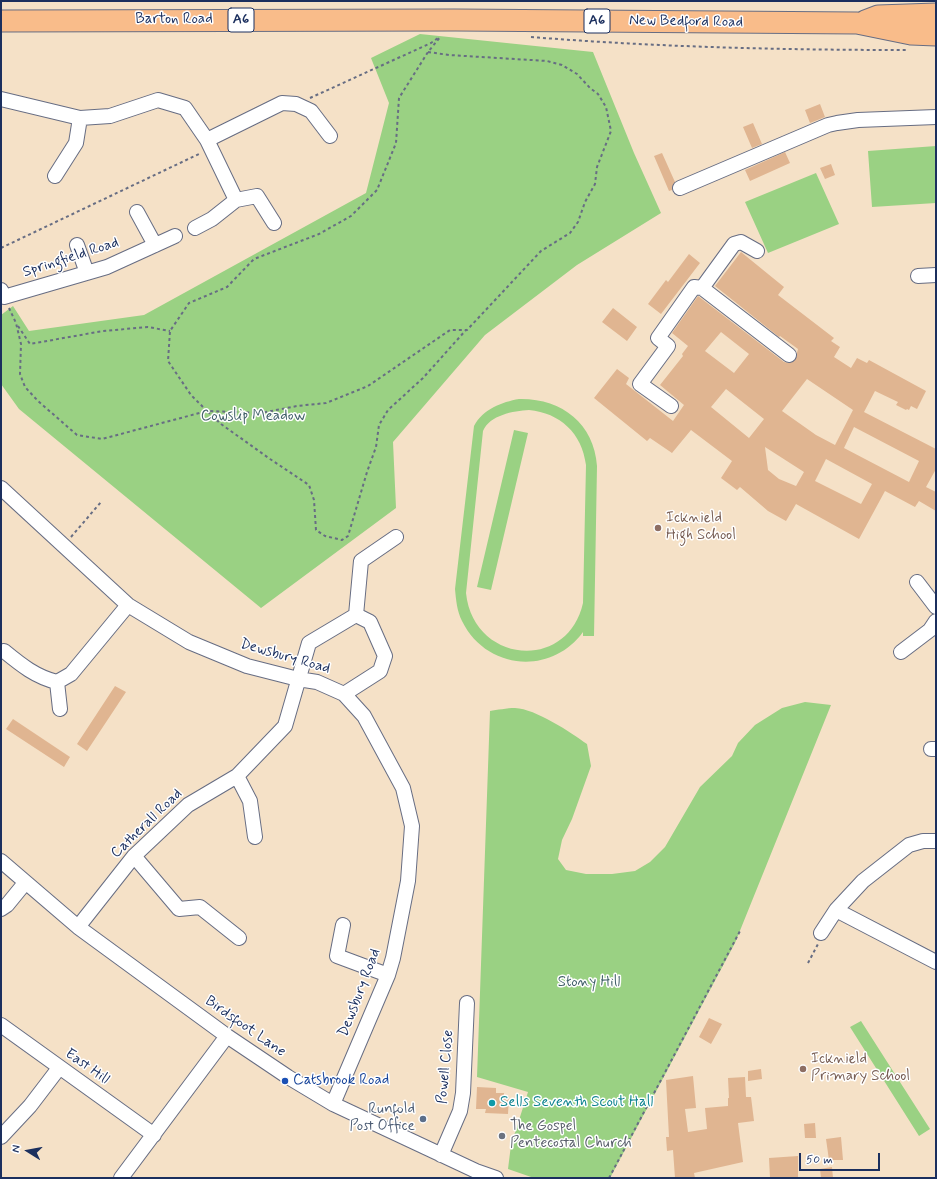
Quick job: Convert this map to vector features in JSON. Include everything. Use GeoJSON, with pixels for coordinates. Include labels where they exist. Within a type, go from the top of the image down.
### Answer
{"type":"FeatureCollection","features":[{"type":"Feature","properties":{"kind":"highway","name":"New Bedford Road"},"geometry":{"type":"LineString","coordinates":[[857,24],[878,16],[936,14]]}},
{"type":"Feature","properties":{"kind":"highway","name":"New Bedford Road"},"geometry":{"type":"LineString","coordinates":[[395,20],[857,24],[911,34],[936,35]]}},
{"type":"Feature","properties":{"kind":"highway","name":"Barton Road"},"geometry":{"type":"LineString","coordinates":[[1,21],[395,20]]}},
{"type":"Feature","properties":{"kind":"street"},"geometry":{"type":"LineString","coordinates":[[1,100],[80,118],[110,116],[158,100],[185,108],[207,140],[236,200]]}},
{"type":"Feature","properties":{"kind":"street"},"geometry":{"type":"LineString","coordinates":[[207,140],[282,103],[296,104],[311,111],[330,136]]}},
{"type":"Feature","properties":{"kind":"street"},"geometry":{"type":"LineString","coordinates":[[680,188],[837,122],[936,117]]}},
{"type":"Feature","properties":{"kind":"street"},"geometry":{"type":"LineString","coordinates":[[55,176],[76,144],[80,118]]}},
{"type":"Feature","properties":{"kind":"street"},"geometry":{"type":"LineString","coordinates":[[195,228],[212,219],[236,200],[257,196],[274,223]]}},
{"type":"Feature","properties":{"kind":"street"},"geometry":{"type":"LineString","coordinates":[[136,212],[155,245]]}},
{"type":"Feature","properties":{"kind":"street","name":"Springfield Road"},"geometry":{"type":"LineString","coordinates":[[3,294],[107,267],[175,236]]}},
{"type":"Feature","properties":{"kind":"street"},"geometry":{"type":"LineString","coordinates":[[702,288],[734,244],[742,242],[756,251]]}},
{"type":"Feature","properties":{"kind":"street"},"geometry":{"type":"LineString","coordinates":[[77,246],[87,273]]}},
{"type":"Feature","properties":{"kind":"street"},"geometry":{"type":"LineString","coordinates":[[918,276],[936,275]]}},
{"type":"Feature","properties":{"kind":"street"},"geometry":{"type":"LineString","coordinates":[[671,406],[640,384],[668,346],[658,338],[694,287],[702,288],[788,355]]}},
{"type":"Feature","properties":{"kind":"street","name":"Dewsbury Road"},"geometry":{"type":"LineString","coordinates":[[1,488],[128,606],[189,642],[247,666],[298,679],[317,682],[344,694],[364,716],[403,788],[412,826],[408,881],[393,958],[388,975],[332,1104]]}},
{"type":"Feature","properties":{"kind":"street"},"geometry":{"type":"LineString","coordinates":[[344,694],[380,671],[386,656],[370,622],[356,615],[361,561],[396,537]]}},
{"type":"Feature","properties":{"kind":"street"},"geometry":{"type":"LineString","coordinates":[[917,582],[936,607]]}},
{"type":"Feature","properties":{"kind":"street"},"geometry":{"type":"LineString","coordinates":[[4,651],[26,669],[46,680],[57,682],[71,674],[128,606]]}},
{"type":"Feature","properties":{"kind":"street","name":"Catherall Road"},"geometry":{"type":"LineString","coordinates":[[78,927],[134,856],[188,805],[237,776],[285,726],[309,643],[356,615]]}},
{"type":"Feature","properties":{"kind":"street"},"geometry":{"type":"LineString","coordinates":[[901,652],[934,629]]}},
{"type":"Feature","properties":{"kind":"street"},"geometry":{"type":"LineString","coordinates":[[57,682],[60,709]]}},
{"type":"Feature","properties":{"kind":"street"},"geometry":{"type":"LineString","coordinates":[[237,776],[250,801],[255,837]]}},
{"type":"Feature","properties":{"kind":"street"},"geometry":{"type":"LineString","coordinates":[[821,933],[836,910],[862,881],[909,845],[936,841]]}},
{"type":"Feature","properties":{"kind":"street"},"geometry":{"type":"LineString","coordinates":[[134,856],[179,909],[200,907],[239,938]]}},
{"type":"Feature","properties":{"kind":"street","name":"Birdsfoot Lane"},"geometry":{"type":"LineString","coordinates":[[1,861],[78,927],[227,1036],[288,1077],[332,1104],[441,1155],[474,1175],[496,1178]]}},
{"type":"Feature","properties":{"kind":"street"},"geometry":{"type":"LineString","coordinates":[[1,909],[7,905],[25,883]]}},
{"type":"Feature","properties":{"kind":"street"},"geometry":{"type":"LineString","coordinates":[[836,910],[936,962]]}},
{"type":"Feature","properties":{"kind":"street"},"geometry":{"type":"LineString","coordinates":[[343,925],[337,956],[388,975]]}},
{"type":"Feature","properties":{"kind":"street","name":"Powell Close"},"geometry":{"type":"LineString","coordinates":[[441,1155],[460,1112],[463,1093],[467,1003]]}},
{"type":"Feature","properties":{"kind":"street","name":"East Hill"},"geometry":{"type":"LineString","coordinates":[[1,1025],[154,1135]]}},
{"type":"Feature","properties":{"kind":"street"},"geometry":{"type":"LineString","coordinates":[[121,1178],[227,1036]]}},
{"type":"Feature","properties":{"kind":"street"},"geometry":{"type":"LineString","coordinates":[[1,1137],[30,1106],[59,1068]]}},
{"type":"Feature","properties":{"kind":"path"},"geometry":{"type":"LineString","coordinates":[[296,104],[431,43],[442,35],[428,52],[399,98],[396,143],[377,190],[351,216],[319,234],[254,259],[227,287],[189,303],[170,331],[168,361],[191,395],[221,424],[309,485],[314,500],[316,530],[325,536],[342,540],[348,536],[366,472],[376,447],[379,425],[388,410],[423,378],[541,251],[570,233],[578,222],[585,202],[595,184],[597,167],[611,131],[606,107],[598,94],[577,74],[562,65],[547,61],[449,55],[428,52]]}},
{"type":"Feature","properties":{"kind":"path"},"geometry":{"type":"LineString","coordinates":[[524,37],[679,47],[910,50]]}},
{"type":"Feature","properties":{"kind":"path"},"geometry":{"type":"LineString","coordinates":[[1,248],[203,152],[207,140]]}},
{"type":"Feature","properties":{"kind":"path"},"geometry":{"type":"LineString","coordinates":[[3,294],[16,323],[30,344],[103,331],[148,327],[170,331]]}},
{"type":"Feature","properties":{"kind":"path"},"geometry":{"type":"LineString","coordinates":[[16,323],[21,344],[20,374],[25,387],[38,401],[77,435],[102,439],[207,411],[261,413],[297,406],[326,403],[368,386],[450,330],[467,330]]}},
{"type":"Feature","properties":{"kind":"path"},"geometry":{"type":"LineString","coordinates":[[63,546],[101,502]]}},
{"type":"Feature","properties":{"kind":"path"},"geometry":{"type":"LineString","coordinates":[[609,1178],[740,931]]}},
{"type":"Feature","properties":{"kind":"path"},"geometry":{"type":"LineString","coordinates":[[808,963],[821,933]]}},
{"type":"Feature","properties":{"kind":"green space","name":"Cowslip Meadow"},"geometry":{"type":"Polygon","coordinates":[[[420,34],[593,52],[634,153],[661,213],[577,265],[485,335],[393,442],[396,508],[261,608],[19,409],[1,384],[1,315],[13,306],[29,331],[144,315],[366,193],[389,103],[371,58],[420,34]]]}},
{"type":"Feature","properties":{"kind":"green space"},"geometry":{"type":"Polygon","coordinates":[[[936,146],[936,203],[872,207],[868,151],[936,146]]]}},
{"type":"Feature","properties":{"kind":"green space"},"geometry":{"type":"Polygon","coordinates":[[[816,173],[839,224],[768,253],[745,202],[816,173]]]}},
{"type":"Feature","properties":{"kind":"green space"},"geometry":{"type":"Polygon","coordinates":[[[513,400],[534,400],[548,403],[561,408],[573,416],[589,437],[595,451],[597,466],[594,636],[583,636],[583,632],[570,646],[554,656],[537,661],[520,661],[502,658],[487,650],[473,637],[462,621],[455,593],[474,426],[482,415],[494,407],[513,400]],[[529,410],[516,411],[503,415],[491,421],[483,431],[466,593],[472,616],[485,634],[502,645],[521,650],[541,649],[559,641],[574,626],[583,603],[586,465],[584,454],[580,443],[568,427],[560,420],[540,412],[529,410]]]}},
{"type":"Feature","properties":{"kind":"green space"},"geometry":{"type":"Polygon","coordinates":[[[514,430],[528,433],[491,590],[477,587],[514,430]]]}},
{"type":"Feature","properties":{"kind":"green space","name":"Stony Hill"},"geometry":{"type":"Polygon","coordinates":[[[805,702],[831,705],[735,943],[610,1178],[534,1178],[508,1169],[511,1145],[528,1092],[477,1077],[490,711],[515,708],[533,712],[572,733],[587,744],[591,766],[572,819],[562,840],[558,859],[566,870],[586,874],[612,874],[635,871],[650,862],[665,847],[700,787],[732,756],[738,743],[755,725],[782,708],[805,702]]]}},
{"type":"Feature","properties":{"kind":"green space"},"geometry":{"type":"Polygon","coordinates":[[[861,1021],[930,1129],[919,1136],[850,1027],[861,1021]]]}},
{"type":"Feature","properties":{"kind":"building"},"geometry":{"type":"Polygon","coordinates":[[[820,104],[825,117],[810,123],[805,110],[820,104]]]}},
{"type":"Feature","properties":{"kind":"building"},"geometry":{"type":"Polygon","coordinates":[[[753,123],[762,144],[752,148],[743,127],[753,123]]]}},
{"type":"Feature","properties":{"kind":"building"},"geometry":{"type":"Polygon","coordinates":[[[785,152],[790,163],[750,181],[745,170],[785,152]]]}},
{"type":"Feature","properties":{"kind":"building"},"geometry":{"type":"Polygon","coordinates":[[[662,153],[675,182],[672,190],[669,191],[654,156],[662,153]]]}},
{"type":"Feature","properties":{"kind":"building"},"geometry":{"type":"Polygon","coordinates":[[[831,164],[835,175],[825,179],[820,168],[831,164]]]}},
{"type":"Feature","properties":{"kind":"building"},"geometry":{"type":"Polygon","coordinates":[[[741,252],[784,287],[778,295],[834,338],[831,341],[840,347],[834,357],[851,368],[857,358],[867,363],[869,360],[926,391],[917,409],[911,406],[909,410],[906,410],[896,405],[898,402],[875,391],[864,412],[936,449],[936,469],[926,487],[936,492],[936,511],[919,501],[915,507],[885,491],[859,539],[796,504],[786,521],[768,511],[740,487],[737,490],[721,478],[732,461],[691,430],[672,453],[650,438],[647,441],[594,398],[617,369],[629,378],[626,384],[673,421],[684,405],[660,385],[683,356],[682,354],[688,346],[672,333],[698,296],[784,362],[788,363],[795,360],[798,349],[780,336],[779,337],[715,286],[741,252]],[[721,332],[705,351],[734,373],[749,354],[721,332]],[[807,379],[782,411],[816,435],[835,445],[853,410],[807,379]],[[726,389],[711,407],[749,438],[764,419],[726,389]],[[854,427],[844,448],[909,482],[919,461],[854,427]],[[765,447],[768,470],[779,479],[796,486],[804,472],[765,447]],[[826,459],[815,481],[861,504],[872,484],[826,459]]]}},
{"type":"Feature","properties":{"kind":"building"},"geometry":{"type":"Polygon","coordinates":[[[689,254],[700,263],[661,314],[648,304],[666,280],[668,282],[689,254]]]}},
{"type":"Feature","properties":{"kind":"building"},"geometry":{"type":"Polygon","coordinates":[[[613,308],[637,327],[627,341],[602,322],[613,308]]]}},
{"type":"Feature","properties":{"kind":"building"},"geometry":{"type":"Polygon","coordinates":[[[115,686],[126,692],[87,751],[77,744],[115,686]]]}},
{"type":"Feature","properties":{"kind":"building"},"geometry":{"type":"Polygon","coordinates":[[[13,719],[70,757],[64,767],[6,729],[13,719]]]}},
{"type":"Feature","properties":{"kind":"building"},"geometry":{"type":"Polygon","coordinates":[[[709,1018],[722,1024],[711,1044],[699,1037],[709,1018]]]}},
{"type":"Feature","properties":{"kind":"building"},"geometry":{"type":"Polygon","coordinates":[[[761,1069],[762,1079],[748,1081],[748,1071],[761,1069]]]}},
{"type":"Feature","properties":{"kind":"building"},"geometry":{"type":"Polygon","coordinates":[[[693,1076],[696,1108],[685,1109],[688,1132],[707,1129],[705,1108],[728,1106],[728,1078],[745,1077],[746,1097],[751,1097],[754,1121],[738,1123],[743,1162],[694,1173],[695,1178],[675,1178],[673,1150],[667,1151],[666,1137],[669,1137],[666,1080],[693,1076]]]}},
{"type":"Feature","properties":{"kind":"building","name":"Sells Seventh Scout Hall"},"geometry":{"type":"Polygon","coordinates":[[[477,1087],[496,1088],[496,1093],[504,1093],[504,1096],[509,1096],[508,1114],[485,1113],[486,1109],[476,1109],[477,1087]]]}},
{"type":"Feature","properties":{"kind":"building"},"geometry":{"type":"Polygon","coordinates":[[[815,1123],[816,1138],[805,1138],[804,1124],[815,1123]]]}},
{"type":"Feature","properties":{"kind":"building"},"geometry":{"type":"Polygon","coordinates":[[[841,1137],[843,1160],[829,1160],[826,1139],[841,1137]]]}},
{"type":"Feature","properties":{"kind":"building"},"geometry":{"type":"Polygon","coordinates":[[[798,1156],[798,1178],[770,1178],[769,1158],[798,1156]]]}},
{"type":"Feature","properties":{"kind":"building"},"geometry":{"type":"Polygon","coordinates":[[[832,1167],[833,1178],[821,1178],[820,1169],[832,1167]]]}},
{"type":"Feature","properties":{"kind":"place","name":"Icknield High School"},"geometry":{"type":"Point","coordinates":[658,528]}},
{"type":"Feature","properties":{"kind":"place","name":"Icknield Primary School"},"geometry":{"type":"Point","coordinates":[803,1069]}},
{"type":"Feature","properties":{"kind":"place","name":"Catsbrook Road"},"geometry":{"type":"Point","coordinates":[285,1081]}},
{"type":"Feature","properties":{"kind":"place","name":"Sells Seventh Scout Hall"},"geometry":{"type":"Point","coordinates":[492,1103]}},
{"type":"Feature","properties":{"kind":"place","name":"Runfold Post Office"},"geometry":{"type":"Point","coordinates":[423,1119]}},
{"type":"Feature","properties":{"kind":"place","name":"The Gospel Pentecostal Church"},"geometry":{"type":"Point","coordinates":[502,1136]}}]}
